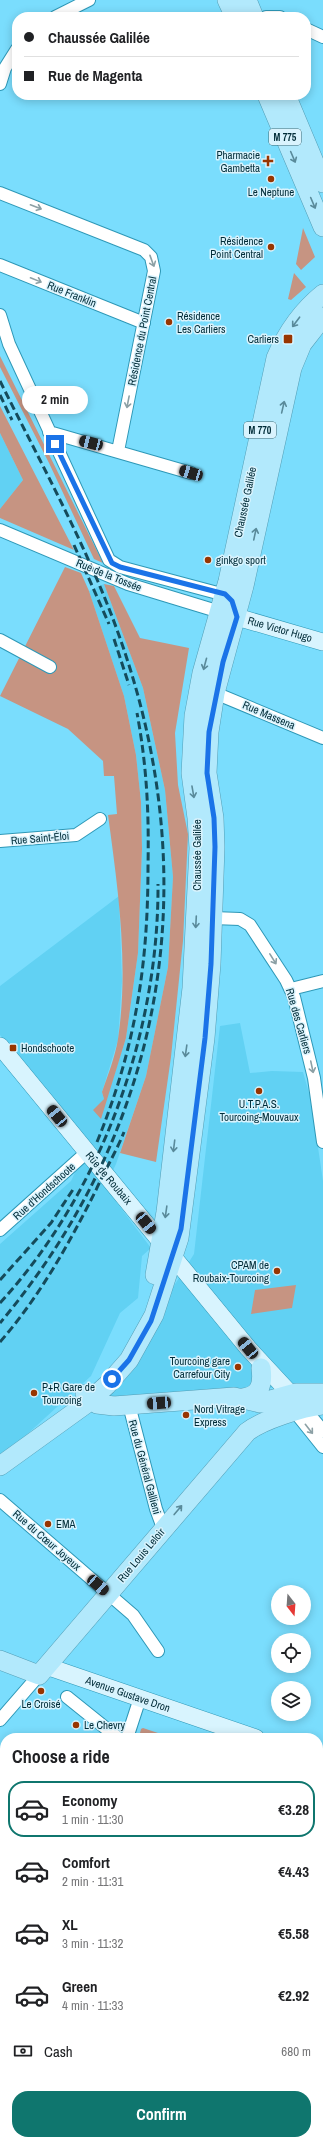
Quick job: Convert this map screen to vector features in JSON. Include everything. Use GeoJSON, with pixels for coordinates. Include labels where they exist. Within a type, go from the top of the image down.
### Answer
{"type":"FeatureCollection","features":[{"type":"Feature","properties":{"kind":"main road"},"geometry":{"type":"LineString","coordinates":[[227,0],[233,12]]}},
{"type":"Feature","properties":{"kind":"main road"},"geometry":{"type":"LineString","coordinates":[[246,0],[252,12]]}},
{"type":"Feature","properties":{"kind":"main road","name":"M 775"},"geometry":{"type":"LineString","coordinates":[[270,100],[316,174]]}},
{"type":"Feature","properties":{"kind":"main road","name":"M 775"},"geometry":{"type":"LineString","coordinates":[[288,100],[316,174],[323,227]]}},
{"type":"Feature","properties":{"kind":"main road","name":"Chaussée Galilée"},"geometry":{"type":"LineString","coordinates":[[166,1248],[181,1229],[205,1038],[213,918],[215,831],[207,761],[209,732],[227,608],[276,358],[292,327],[304,312],[323,294]]}},
{"type":"Feature","properties":{"kind":"main road","name":"Chaussée Galilée"},"geometry":{"type":"LineString","coordinates":[[0,1466],[46,1433],[124,1366],[142,1338],[157,1306],[166,1248],[192,988],[199,848],[197,818],[190,773],[192,734],[201,678],[227,608],[292,368],[302,344],[323,317]]}},
{"type":"Feature","properties":{"kind":"main road"},"geometry":{"type":"LineString","coordinates":[[88,1397],[107,1406],[243,1398],[254,1395],[260,1390],[262,1380],[261,1368]]}},
{"type":"Feature","properties":{"kind":"main road"},"geometry":{"type":"LineString","coordinates":[[243,1398],[260,1403],[305,1401]]}},
{"type":"Feature","properties":{"kind":"main road","name":"Rue Louis Leloir"},"geometry":{"type":"LineString","coordinates":[[43,1670],[236,1443],[253,1427],[305,1401]]}},
{"type":"Feature","properties":{"kind":"main road","name":"Avenue Gustave Dron"},"geometry":{"type":"LineString","coordinates":[[0,1649],[43,1670]]}},
{"type":"Feature","properties":{"kind":"main road","name":"Avenue Gustave Dron"},"geometry":{"type":"LineString","coordinates":[[0,1660],[43,1670]]}},
{"type":"Feature","properties":{"kind":"street"},"geometry":{"type":"LineString","coordinates":[[65,12],[89,0]]}},
{"type":"Feature","properties":{"kind":"street"},"geometry":{"type":"LineString","coordinates":[[311,32],[323,38]]}},
{"type":"Feature","properties":{"kind":"street"},"geometry":{"type":"LineString","coordinates":[[0,84],[5,68],[12,57]]}},
{"type":"Feature","properties":{"kind":"street","name":"Résidence du Point Central"},"geometry":{"type":"LineString","coordinates":[[0,193],[148,253],[154,267],[118,451]]}},
{"type":"Feature","properties":{"kind":"street","name":"Rue Franklin"},"geometry":{"type":"LineString","coordinates":[[0,265],[144,323]]}},
{"type":"Feature","properties":{"kind":"street"},"geometry":{"type":"LineString","coordinates":[[0,315],[7,339],[49,432],[112,563],[227,608]]}},
{"type":"Feature","properties":{"kind":"street"},"geometry":{"type":"LineString","coordinates":[[49,432],[191,473]]}},
{"type":"Feature","properties":{"kind":"street","name":"Rue de la Tossée"},"geometry":{"type":"LineString","coordinates":[[0,530],[128,584],[227,608]]}},
{"type":"Feature","properties":{"kind":"street","name":"Rue Victor Hugo"},"geometry":{"type":"LineString","coordinates":[[227,608],[323,642]]}},
{"type":"Feature","properties":{"kind":"street"},"geometry":{"type":"LineString","coordinates":[[0,640],[50,666]]}},
{"type":"Feature","properties":{"kind":"street","name":"Rue Massena"},"geometry":{"type":"LineString","coordinates":[[215,693],[323,738]]}},
{"type":"Feature","properties":{"kind":"street","name":"Rue Saint-Éloi"},"geometry":{"type":"LineString","coordinates":[[0,841],[72,836],[100,819]]}},
{"type":"Feature","properties":{"kind":"street","name":"Rue des Carliers"},"geometry":{"type":"LineString","coordinates":[[213,918],[234,918],[246,921],[291,989],[314,1078],[323,1142]]}},
{"type":"Feature","properties":{"kind":"street"},"geometry":{"type":"LineString","coordinates":[[291,989],[323,981]]}},
{"type":"Feature","properties":{"kind":"street","name":"Rue de Roubaix"},"geometry":{"type":"LineString","coordinates":[[0,1046],[248,1348],[261,1368],[305,1401]]}},
{"type":"Feature","properties":{"kind":"street","name":"Rue d'Hondschoote"},"geometry":{"type":"LineString","coordinates":[[0,1230],[87,1152]]}},
{"type":"Feature","properties":{"kind":"street","name":"Rue de Roubaix"},"geometry":{"type":"LineString","coordinates":[[248,1348],[305,1401]]}},
{"type":"Feature","properties":{"kind":"street"},"geometry":{"type":"LineString","coordinates":[[305,1401],[323,1431]]}},
{"type":"Feature","properties":{"kind":"street"},"geometry":{"type":"LineString","coordinates":[[305,1401],[323,1447]]}},
{"type":"Feature","properties":{"kind":"street","name":"Rue du Général Gallieni"},"geometry":{"type":"LineString","coordinates":[[129,1405],[156,1509],[163,1528]]}},
{"type":"Feature","properties":{"kind":"street","name":"Rue du Cœur Joyeux"},"geometry":{"type":"LineString","coordinates":[[0,1500],[137,1620],[158,1650]]}},
{"type":"Feature","properties":{"kind":"street","name":"Avenue Gustave Dron"},"geometry":{"type":"LineString","coordinates":[[43,1670],[138,1703],[239,1733]]}},
{"type":"Feature","properties":{"kind":"street","name":"Rue Louis Leloir"},"geometry":{"type":"LineString","coordinates":[[0,1720],[43,1670]]}},
{"type":"Feature","properties":{"kind":"street"},"geometry":{"type":"LineString","coordinates":[[67,1697],[112,1733]]}},
{"type":"Feature","properties":{"kind":"street"},"geometry":{"type":"LineString","coordinates":[[129,1733],[138,1703]]}},
{"type":"Feature","properties":{"kind":"street","name":"Avenue Gustave Dron"},"geometry":{"type":"LineString","coordinates":[[138,1703],[211,1733]]}},
{"type":"Feature","properties":{"kind":"shaded area"},"geometry":{"type":"Polygon","coordinates":[[[303,228],[315,257],[301,270],[296,264],[303,228]]]}},
{"type":"Feature","properties":{"kind":"shaded area"},"geometry":{"type":"Polygon","coordinates":[[[294,273],[306,287],[291,300],[288,299],[294,273]]]}},
{"type":"Feature","properties":{"kind":"shaded area"},"geometry":{"type":"Polygon","coordinates":[[[0,356],[103,563],[94,559],[49,463],[0,367],[0,356]]]}},
{"type":"Feature","properties":{"kind":"shaded area"},"geometry":{"type":"Polygon","coordinates":[[[0,406],[74,550],[0,518],[0,509],[23,480],[0,433],[0,406]]]}},
{"type":"Feature","properties":{"kind":"shaded area"},"geometry":{"type":"Polygon","coordinates":[[[0,433],[23,480],[0,509],[0,433]]]}},
{"type":"Feature","properties":{"kind":"shaded area"},"geometry":{"type":"Polygon","coordinates":[[[65,567],[81,573],[89,591],[124,696],[136,755],[141,802],[142,849],[138,953],[126,1038],[101,1119],[93,1110],[104,1099],[102,1092],[117,1046],[121,1011],[121,927],[108,815],[117,814],[114,776],[104,776],[103,761],[68,729],[0,696],[65,567]]]}},
{"type":"Feature","properties":{"kind":"shaded area"},"geometry":{"type":"Polygon","coordinates":[[[104,584],[143,688],[165,790],[173,877],[168,967],[146,1076],[116,1164],[105,1187],[151,1248],[142,1256],[138,1298],[120,1313],[91,1376],[23,1438],[0,1454],[0,1244],[71,1181],[89,1143],[0,1035],[0,986],[119,896],[122,981],[118,1040],[102,1092],[104,1099],[100,1119],[126,1038],[138,953],[142,849],[141,802],[136,755],[124,696],[89,591],[104,584]]]}},
{"type":"Feature","properties":{"kind":"shaded area"},"geometry":{"type":"Polygon","coordinates":[[[104,584],[114,586],[140,638],[189,648],[175,733],[178,785],[188,834],[183,941],[171,1057],[156,1162],[120,1153],[146,1076],[168,967],[173,877],[165,790],[143,688],[104,584]]]}},
{"type":"Feature","properties":{"kind":"shaded area"},"geometry":{"type":"Polygon","coordinates":[[[240,1023],[250,1073],[272,1071],[303,1072],[311,1100],[323,1181],[323,1388],[290,1386],[110,1402],[108,1391],[194,1254],[220,1026],[240,1023]]]}},
{"type":"Feature","properties":{"kind":"shaded area"},"geometry":{"type":"Polygon","coordinates":[[[296,1285],[292,1308],[251,1314],[255,1290],[296,1285]]]}},
{"type":"Feature","properties":{"kind":"shaded area"},"geometry":{"type":"Polygon","coordinates":[[[143,1728],[158,1733],[140,1733],[141,1729],[143,1728]]]}},
{"type":"Feature","properties":{"kind":"railway"},"geometry":{"type":"LineString","coordinates":[[0,381],[85,552],[127,659],[150,748],[162,836],[163,923],[152,1008],[131,1091],[98,1172],[55,1249],[0,1323]]}},
{"type":"Feature","properties":{"kind":"railway"},"geometry":{"type":"LineString","coordinates":[[0,395],[12,420]]}},
{"type":"Feature","properties":{"kind":"railway"},"geometry":{"type":"LineString","coordinates":[[74,545],[109,624]]}},
{"type":"Feature","properties":{"kind":"railway"},"geometry":{"type":"LineString","coordinates":[[114,639],[129,685]]}},
{"type":"Feature","properties":{"kind":"railway"},"geometry":{"type":"LineString","coordinates":[[97,1142],[121,1074],[137,1007],[142,973],[147,904],[148,809],[143,752],[137,713]]}},
{"type":"Feature","properties":{"kind":"railway"},"geometry":{"type":"LineString","coordinates":[[0,1303],[36,1260],[67,1212],[95,1161],[117,1108],[135,1053],[148,997],[156,940],[158,884]]}},
{"type":"Feature","properties":{"kind":"railway"},"geometry":{"type":"LineString","coordinates":[[0,1342],[15,1324],[53,1269],[96,1190],[124,1132]]}},
{"type":"Feature","properties":{"kind":"railway"},"geometry":{"type":"LineString","coordinates":[[0,1280],[51,1223],[74,1188]]}},
{"type":"Feature","properties":{"kind":"place","name":"Pharmacie Gambetta"},"geometry":{"type":"Point","coordinates":[268,161]}},
{"type":"Feature","properties":{"kind":"place","name":"Le Neptune"},"geometry":{"type":"Point","coordinates":[271,179]}},
{"type":"Feature","properties":{"kind":"place","name":"Résidence Point Central"},"geometry":{"type":"Point","coordinates":[271,247]}},
{"type":"Feature","properties":{"kind":"place","name":"Résidence Les Carliers"},"geometry":{"type":"Point","coordinates":[169,322]}},
{"type":"Feature","properties":{"kind":"place","name":"Carliers"},"geometry":{"type":"Point","coordinates":[288,339]}},
{"type":"Feature","properties":{"kind":"place","name":"ginkgo sport"},"geometry":{"type":"Point","coordinates":[208,560]}},
{"type":"Feature","properties":{"kind":"place","name":"Hondschoote"},"geometry":{"type":"Point","coordinates":[13,1048]}},
{"type":"Feature","properties":{"kind":"place","name":"U.T.P.A.S. Tourcoing-Mouvaux"},"geometry":{"type":"Point","coordinates":[259,1091]}},
{"type":"Feature","properties":{"kind":"place","name":"CPAM de Roubaix-Tourcoing"},"geometry":{"type":"Point","coordinates":[277,1271]}},
{"type":"Feature","properties":{"kind":"place","name":"Tourcoing gare Carrefour City"},"geometry":{"type":"Point","coordinates":[238,1367]}},
{"type":"Feature","properties":{"kind":"place","name":"P+R Gare de Tourcoing"},"geometry":{"type":"Point","coordinates":[34,1393]}},
{"type":"Feature","properties":{"kind":"place","name":"Nord Vitrage Express"},"geometry":{"type":"Point","coordinates":[186,1415]}},
{"type":"Feature","properties":{"kind":"place","name":"EMA"},"geometry":{"type":"Point","coordinates":[48,1524]}},
{"type":"Feature","properties":{"kind":"place","name":"Le Croisé"},"geometry":{"type":"Point","coordinates":[41,1691]}},
{"type":"Feature","properties":{"kind":"place","name":"Le Chevry"},"geometry":{"type":"Point","coordinates":[76,1725]}},
{"type":"Feature","properties":{"kind":"route"},"geometry":{"type":"LineString","coordinates":[[55,444],[109,560],[112,563],[120,567],[225,594],[232,601],[237,617],[223,662],[210,720],[207,773],[215,831],[211,964],[205,1038],[181,1229],[151,1321],[129,1360],[112,1379]]}}]}
